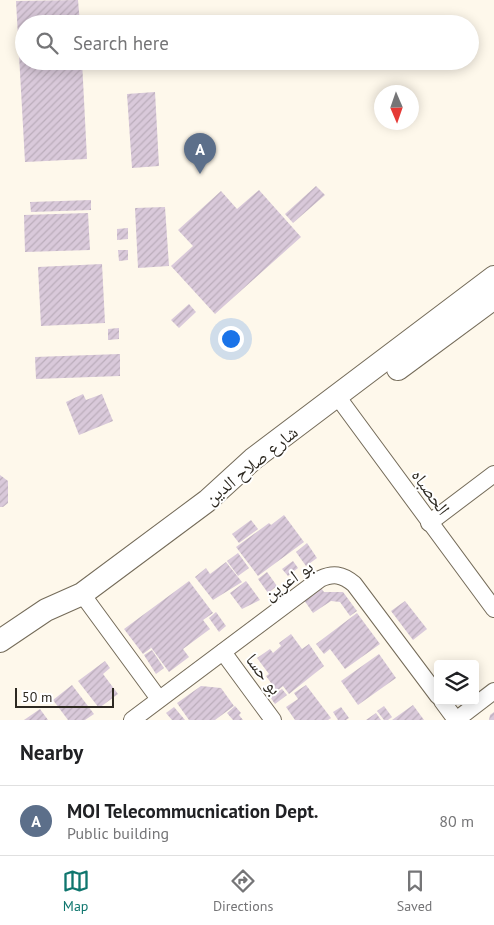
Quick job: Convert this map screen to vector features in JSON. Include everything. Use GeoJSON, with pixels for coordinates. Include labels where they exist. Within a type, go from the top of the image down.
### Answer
{"type":"FeatureCollection","features":[{"type":"Feature","properties":{"kind":"street","name":"شارع صلاح الدين"},"geometry":{"type":"LineString","coordinates":[[0,656],[229,498],[494,276]]}},
{"type":"Feature","properties":{"kind":"street","name":"شارع صلاح الدين"},"geometry":{"type":"LineString","coordinates":[[342,402],[494,298]]}},
{"type":"Feature","properties":{"kind":"street","name":"الحصباه"},"geometry":{"type":"LineString","coordinates":[[342,402],[494,609]]}},
{"type":"Feature","properties":{"kind":"street"},"geometry":{"type":"LineString","coordinates":[[429,522],[494,474]]}},
{"type":"Feature","properties":{"kind":"street","name":"بو اعرين"},"geometry":{"type":"LineString","coordinates":[[132,720],[320,579],[338,575],[354,584],[434,691]]}},
{"type":"Feature","properties":{"kind":"street","name":"شارع صلاح الدين"},"geometry":{"type":"LineString","coordinates":[[0,641],[46,610],[84,597]]}},
{"type":"Feature","properties":{"kind":"street"},"geometry":{"type":"LineString","coordinates":[[84,597],[159,699]]}},
{"type":"Feature","properties":{"kind":"street","name":"بو حسا"},"geometry":{"type":"LineString","coordinates":[[223,652],[273,720]]}},
{"type":"Feature","properties":{"kind":"street"},"geometry":{"type":"LineString","coordinates":[[445,705],[456,720],[494,691]]}},
{"type":"Feature","properties":{"kind":"building"},"geometry":{"type":"Polygon","coordinates":[[[78,0],[79,15],[17,15],[16,1],[78,0]]]}},
{"type":"Feature","properties":{"kind":"building"},"geometry":{"type":"Polygon","coordinates":[[[20,70],[82,70],[87,159],[25,162],[20,70]]]}},
{"type":"Feature","properties":{"kind":"building"},"geometry":{"type":"Polygon","coordinates":[[[155,92],[159,166],[132,168],[127,94],[155,92]]]}},
{"type":"Feature","properties":{"kind":"building"},"geometry":{"type":"Polygon","coordinates":[[[316,186],[325,195],[293,223],[285,214],[316,186]]]}},
{"type":"Feature","properties":{"kind":"building"},"geometry":{"type":"Polygon","coordinates":[[[259,190],[301,237],[215,314],[171,266],[193,246],[178,230],[221,191],[237,209],[259,190]]]}},
{"type":"Feature","properties":{"kind":"building"},"geometry":{"type":"Polygon","coordinates":[[[91,200],[91,210],[31,212],[30,202],[91,200]]]}},
{"type":"Feature","properties":{"kind":"building"},"geometry":{"type":"Polygon","coordinates":[[[165,207],[169,266],[138,268],[135,208],[165,207]]]}},
{"type":"Feature","properties":{"kind":"building"},"geometry":{"type":"Polygon","coordinates":[[[88,213],[90,250],[25,252],[24,215],[88,213]]]}},
{"type":"Feature","properties":{"kind":"building"},"geometry":{"type":"Polygon","coordinates":[[[128,228],[128,239],[117,240],[117,229],[128,228]]]}},
{"type":"Feature","properties":{"kind":"building"},"geometry":{"type":"Polygon","coordinates":[[[118,250],[128,250],[128,260],[119,261],[118,250]]]}},
{"type":"Feature","properties":{"kind":"building"},"geometry":{"type":"Polygon","coordinates":[[[102,264],[105,323],[41,326],[38,267],[102,264]]]}},
{"type":"Feature","properties":{"kind":"building"},"geometry":{"type":"Polygon","coordinates":[[[189,304],[196,312],[179,328],[171,320],[189,304]]]}},
{"type":"Feature","properties":{"kind":"building"},"geometry":{"type":"Polygon","coordinates":[[[119,328],[119,339],[108,340],[108,329],[119,328]]]}},
{"type":"Feature","properties":{"kind":"building"},"geometry":{"type":"Polygon","coordinates":[[[120,354],[120,376],[36,379],[35,357],[120,354]]]}},
{"type":"Feature","properties":{"kind":"building"},"geometry":{"type":"Polygon","coordinates":[[[83,394],[86,400],[102,394],[113,421],[79,435],[66,402],[83,394]]]}},
{"type":"Feature","properties":{"kind":"building"},"geometry":{"type":"Polygon","coordinates":[[[0,475],[8,481],[8,503],[3,507],[0,507],[0,475]]]}},
{"type":"Feature","properties":{"kind":"building"},"geometry":{"type":"Polygon","coordinates":[[[284,515],[304,542],[258,576],[236,547],[269,523],[271,525],[284,515]]]}},
{"type":"Feature","properties":{"kind":"building"},"geometry":{"type":"Polygon","coordinates":[[[251,520],[258,529],[239,543],[232,534],[251,520]]]}},
{"type":"Feature","properties":{"kind":"building"},"geometry":{"type":"Polygon","coordinates":[[[307,543],[317,558],[306,566],[296,552],[307,543]]]}},
{"type":"Feature","properties":{"kind":"building"},"geometry":{"type":"Polygon","coordinates":[[[238,553],[249,568],[238,576],[227,561],[238,553]]]}},
{"type":"Feature","properties":{"kind":"building"},"geometry":{"type":"Polygon","coordinates":[[[293,561],[298,568],[288,576],[282,569],[293,561]]]}},
{"type":"Feature","properties":{"kind":"building"},"geometry":{"type":"Polygon","coordinates":[[[226,562],[242,582],[213,600],[195,577],[206,568],[210,574],[226,562]]]}},
{"type":"Feature","properties":{"kind":"building"},"geometry":{"type":"Polygon","coordinates":[[[267,572],[277,586],[268,593],[258,579],[267,572]]]}},
{"type":"Feature","properties":{"kind":"building"},"geometry":{"type":"Polygon","coordinates":[[[189,581],[213,613],[203,620],[210,629],[183,649],[189,657],[169,672],[150,646],[151,648],[143,654],[124,629],[189,581]]]}},
{"type":"Feature","properties":{"kind":"building"},"geometry":{"type":"Polygon","coordinates":[[[246,581],[260,600],[242,609],[230,593],[246,581]]]}},
{"type":"Feature","properties":{"kind":"building"},"geometry":{"type":"Polygon","coordinates":[[[321,588],[324,592],[343,592],[357,611],[350,616],[340,602],[331,601],[313,613],[304,600],[321,588]]]}},
{"type":"Feature","properties":{"kind":"building"},"geometry":{"type":"Polygon","coordinates":[[[405,601],[427,629],[413,640],[391,611],[405,601]]]}},
{"type":"Feature","properties":{"kind":"building"},"geometry":{"type":"Polygon","coordinates":[[[216,612],[226,626],[219,632],[209,618],[216,612]]]}},
{"type":"Feature","properties":{"kind":"building"},"geometry":{"type":"Polygon","coordinates":[[[357,613],[380,644],[345,669],[330,649],[324,654],[316,644],[357,613]]]}},
{"type":"Feature","properties":{"kind":"building"},"geometry":{"type":"Polygon","coordinates":[[[291,634],[302,649],[309,644],[324,666],[289,694],[283,686],[277,691],[266,676],[269,674],[257,658],[270,649],[273,653],[281,646],[279,643],[291,634]]]}},
{"type":"Feature","properties":{"kind":"building"},"geometry":{"type":"Polygon","coordinates":[[[152,650],[164,668],[156,674],[144,655],[152,650]]]}},
{"type":"Feature","properties":{"kind":"building"},"geometry":{"type":"Polygon","coordinates":[[[379,654],[396,678],[358,705],[341,681],[379,654]]]}},
{"type":"Feature","properties":{"kind":"building"},"geometry":{"type":"Polygon","coordinates":[[[105,661],[110,668],[103,674],[118,694],[99,708],[78,681],[105,661]]]}},
{"type":"Feature","properties":{"kind":"building"},"geometry":{"type":"Polygon","coordinates":[[[72,685],[94,714],[85,720],[68,720],[53,700],[72,685]]]}},
{"type":"Feature","properties":{"kind":"building"},"geometry":{"type":"Polygon","coordinates":[[[306,685],[331,718],[328,720],[295,720],[286,707],[298,699],[294,693],[306,685]]]}},
{"type":"Feature","properties":{"kind":"building"},"geometry":{"type":"Polygon","coordinates":[[[201,686],[221,688],[234,706],[215,720],[189,720],[177,703],[201,686]]]}},
{"type":"Feature","properties":{"kind":"building"},"geometry":{"type":"Polygon","coordinates":[[[271,686],[276,693],[282,689],[287,695],[275,704],[265,690],[271,686]]]}},
{"type":"Feature","properties":{"kind":"building"},"geometry":{"type":"Polygon","coordinates":[[[413,705],[424,720],[392,720],[413,705]]]}},
{"type":"Feature","properties":{"kind":"building"},"geometry":{"type":"Polygon","coordinates":[[[235,706],[241,713],[239,715],[243,720],[233,720],[227,713],[235,706]]]}},
{"type":"Feature","properties":{"kind":"building"},"geometry":{"type":"Polygon","coordinates":[[[384,706],[392,717],[388,720],[384,720],[377,711],[384,706]]]}},
{"type":"Feature","properties":{"kind":"building"},"geometry":{"type":"Polygon","coordinates":[[[174,707],[185,720],[172,720],[166,713],[174,707]]]}},
{"type":"Feature","properties":{"kind":"building"},"geometry":{"type":"Polygon","coordinates":[[[341,707],[349,718],[346,720],[338,720],[333,712],[341,707]]]}},
{"type":"Feature","properties":{"kind":"building"},"geometry":{"type":"Polygon","coordinates":[[[40,709],[48,720],[24,720],[40,709]]]}},
{"type":"Feature","properties":{"kind":"building"},"geometry":{"type":"Polygon","coordinates":[[[494,712],[494,720],[489,720],[490,715],[494,712]]]}},
{"type":"Feature","properties":{"kind":"building"},"geometry":{"type":"Polygon","coordinates":[[[376,713],[381,720],[366,720],[376,713]]]}},
{"type":"Feature","properties":{"kind":"place","name":"MOI Telecommucnication Dept."},"geometry":{"type":"Point","coordinates":[200,174]}}]}
